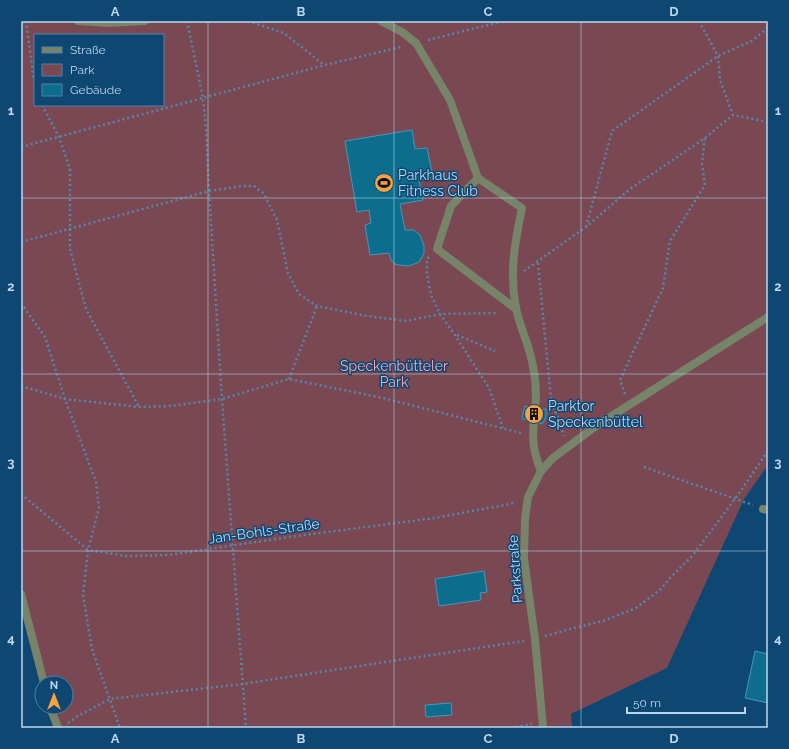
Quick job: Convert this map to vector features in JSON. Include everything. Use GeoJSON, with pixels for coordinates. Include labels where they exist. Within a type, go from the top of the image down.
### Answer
{"type":"FeatureCollection","features":[{"type":"Feature","properties":{"kind":"street"},"geometry":{"type":"LineString","coordinates":[[78,21],[108,23],[146,21]]}},
{"type":"Feature","properties":{"kind":"street"},"geometry":{"type":"LineString","coordinates":[[381,21],[402,32],[416,43],[450,100],[478,178],[522,208],[513,255],[512,279],[516,308],[531,358],[536,398],[535,409]]}},
{"type":"Feature","properties":{"kind":"street"},"geometry":{"type":"LineString","coordinates":[[478,178],[451,206],[437,249],[516,308]]}},
{"type":"Feature","properties":{"kind":"street","name":"Parkstraße"},"geometry":{"type":"LineString","coordinates":[[543,725],[535,639],[524,559],[525,519],[528,497],[540,471],[553,458],[596,426],[768,317]]}},
{"type":"Feature","properties":{"kind":"street"},"geometry":{"type":"LineString","coordinates":[[534,419],[534,453],[540,471]]}},
{"type":"Feature","properties":{"kind":"street"},"geometry":{"type":"LineString","coordinates":[[21,594],[42,675]]}},
{"type":"Feature","properties":{"kind":"street"},"geometry":{"type":"LineString","coordinates":[[53,715],[58,728]]}},
{"type":"Feature","properties":{"kind":"path"},"geometry":{"type":"LineString","coordinates":[[26,21],[34,81]]}},
{"type":"Feature","properties":{"kind":"path"},"geometry":{"type":"LineString","coordinates":[[187,21],[203,98],[206,127],[222,399],[246,728]]}},
{"type":"Feature","properties":{"kind":"path"},"geometry":{"type":"LineString","coordinates":[[248,21],[284,33],[325,65]]}},
{"type":"Feature","properties":{"kind":"path"},"geometry":{"type":"LineString","coordinates":[[21,147],[325,65],[504,21]]}},
{"type":"Feature","properties":{"kind":"path"},"geometry":{"type":"LineString","coordinates":[[699,21],[718,56],[720,80],[733,115]]}},
{"type":"Feature","properties":{"kind":"path"},"geometry":{"type":"LineString","coordinates":[[586,227],[612,130],[718,56],[750,42],[768,28]]}},
{"type":"Feature","properties":{"kind":"path"},"geometry":{"type":"LineString","coordinates":[[43,106],[59,136],[70,169],[70,249],[86,309],[139,407]]}},
{"type":"Feature","properties":{"kind":"path"},"geometry":{"type":"LineString","coordinates":[[733,115],[768,122]]}},
{"type":"Feature","properties":{"kind":"path"},"geometry":{"type":"LineString","coordinates":[[512,279],[538,263],[586,227],[630,188],[705,138],[733,115]]}},
{"type":"Feature","properties":{"kind":"path"},"geometry":{"type":"LineString","coordinates":[[629,406],[620,380],[663,288],[670,241],[705,185],[702,164],[705,138]]}},
{"type":"Feature","properties":{"kind":"path"},"geometry":{"type":"LineString","coordinates":[[21,242],[71,227],[209,191],[242,186],[254,186],[264,194],[278,220],[288,273],[299,294],[317,306],[367,316],[406,321],[440,314],[496,313]]}},
{"type":"Feature","properties":{"kind":"path"},"geometry":{"type":"LineString","coordinates":[[437,249],[427,259],[430,295],[440,314],[455,334],[488,388],[503,428]]}},
{"type":"Feature","properties":{"kind":"path"},"geometry":{"type":"LineString","coordinates":[[538,263],[551,399],[568,446]]}},
{"type":"Feature","properties":{"kind":"path"},"geometry":{"type":"LineString","coordinates":[[21,303],[45,337],[65,399],[96,482],[99,508],[88,550],[83,595],[92,649],[120,728]]}},
{"type":"Feature","properties":{"kind":"path"},"geometry":{"type":"LineString","coordinates":[[289,379],[317,306]]}},
{"type":"Feature","properties":{"kind":"path"},"geometry":{"type":"LineString","coordinates":[[455,334],[495,351]]}},
{"type":"Feature","properties":{"kind":"path"},"geometry":{"type":"LineString","coordinates":[[21,386],[65,399],[139,407],[171,406],[222,399],[289,379],[383,398],[503,428],[533,438]]}},
{"type":"Feature","properties":{"kind":"path"},"geometry":{"type":"LineString","coordinates":[[67,724],[78,716],[110,699],[242,684],[535,639],[574,628],[604,622],[636,608],[661,589],[693,555],[735,499],[768,451]]}},
{"type":"Feature","properties":{"kind":"path"},"geometry":{"type":"LineString","coordinates":[[644,467],[765,509]]}},
{"type":"Feature","properties":{"kind":"path"},"geometry":{"type":"LineString","coordinates":[[21,494],[88,550]]}},
{"type":"Feature","properties":{"kind":"path","name":"Jan-Bohls-Straße"},"geometry":{"type":"LineString","coordinates":[[88,550],[126,556],[168,555],[435,518],[510,504],[528,497]]}},
{"type":"Feature","properties":{"kind":"path"},"geometry":{"type":"LineString","coordinates":[[511,728],[543,725]]}},
{"type":"Feature","properties":{"kind":"green space","name":"Speckenbütteler Park"},"geometry":{"type":"Polygon","coordinates":[[[21,21],[768,21],[768,465],[744,499],[667,668],[571,714],[572,728],[61,728],[56,715],[74,715],[74,675],[45,675],[23,590],[21,572],[21,21]]]}},
{"type":"Feature","properties":{"kind":"building"},"geometry":{"type":"Polygon","coordinates":[[[412,130],[415,149],[427,148],[433,177],[419,180],[423,200],[400,204],[405,230],[414,230],[420,235],[424,246],[424,254],[419,262],[409,266],[395,264],[391,260],[389,253],[370,255],[365,225],[371,223],[369,210],[357,212],[345,141],[412,130]]]}},
{"type":"Feature","properties":{"kind":"building","name":"Parktor Speckenbüttel"},"geometry":{"type":"Polygon","coordinates":[[[525,406],[542,411],[543,409],[546,409],[546,417],[543,423],[540,424],[540,420],[527,417],[524,420],[522,417],[525,406]]]}},
{"type":"Feature","properties":{"kind":"building"},"geometry":{"type":"Polygon","coordinates":[[[484,571],[487,592],[480,593],[481,600],[439,606],[435,579],[484,571]]]}},
{"type":"Feature","properties":{"kind":"building"},"geometry":{"type":"Polygon","coordinates":[[[755,651],[768,654],[768,703],[745,698],[755,651]]]}},
{"type":"Feature","properties":{"kind":"building"},"geometry":{"type":"Polygon","coordinates":[[[451,703],[452,715],[426,717],[425,705],[451,703]]]}},
{"type":"Feature","properties":{"kind":"place","name":"Parkhaus Fitness Club"},"geometry":{"type":"Point","coordinates":[384,183]}},
{"type":"Feature","properties":{"kind":"place","name":"Parktor Speckenbüttel"},"geometry":{"type":"Point","coordinates":[534,414]}}]}
